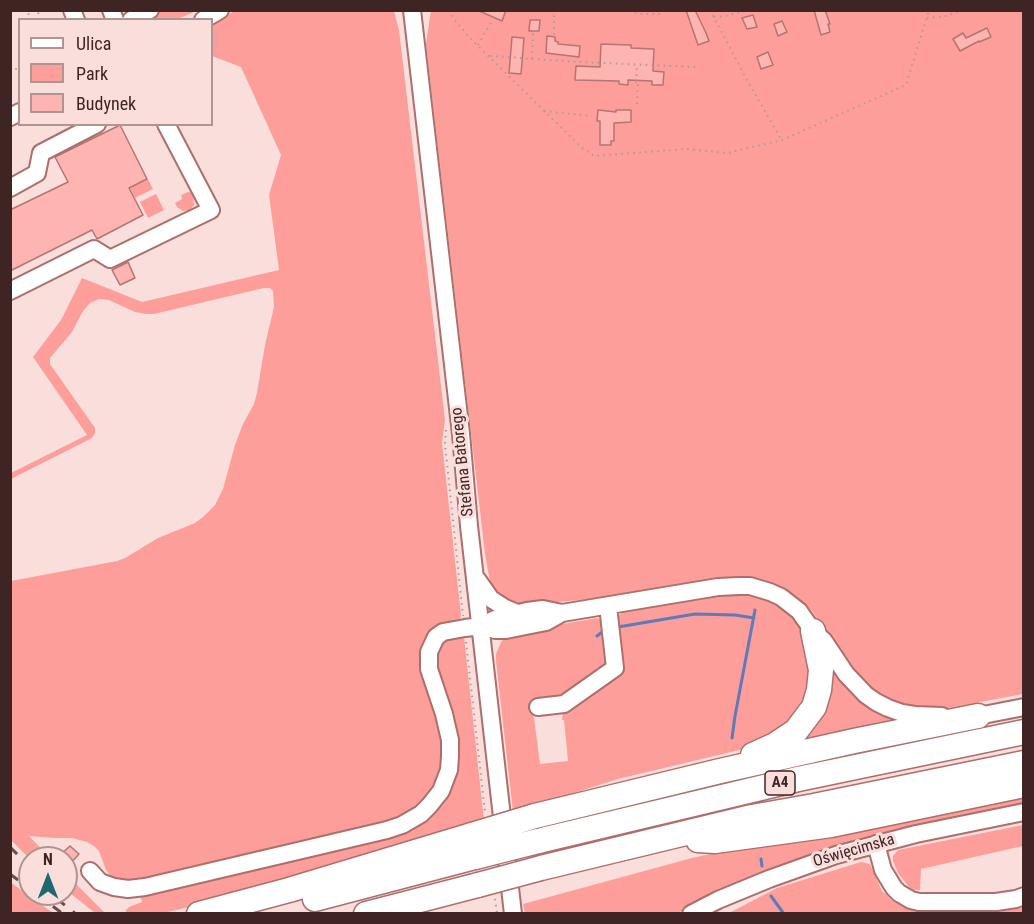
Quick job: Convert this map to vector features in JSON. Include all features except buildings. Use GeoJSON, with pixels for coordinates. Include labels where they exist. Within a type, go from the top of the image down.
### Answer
{"type":"FeatureCollection","features":[{"type":"Feature","properties":{"kind":"highway"},"geometry":{"type":"LineString","coordinates":[[720,771],[775,745],[796,730],[814,707],[821,670],[813,631]]}},
{"type":"Feature","properties":{"kind":"highway"},"geometry":{"type":"LineString","coordinates":[[199,914],[473,846],[535,816],[720,771],[978,716]]}},
{"type":"Feature","properties":{"kind":"highway","name":"A4"},"geometry":{"type":"LineString","coordinates":[[259,914],[473,846],[538,841],[798,779],[1023,732]]}},
{"type":"Feature","properties":{"kind":"highway","name":"A4"},"geometry":{"type":"LineString","coordinates":[[366,914],[669,836],[752,817],[1023,763]]}},
{"type":"Feature","properties":{"kind":"highway"},"geometry":{"type":"LineString","coordinates":[[669,836],[715,842],[831,825],[1023,785]]}},
{"type":"Feature","properties":{"kind":"street"},"geometry":{"type":"LineString","coordinates":[[135,18],[150,10]]}},
{"type":"Feature","properties":{"kind":"street"},"geometry":{"type":"LineString","coordinates":[[206,18],[220,10]]}},
{"type":"Feature","properties":{"kind":"street","name":"Stefana Batorego"},"geometry":{"type":"LineString","coordinates":[[412,11],[513,914]]}},
{"type":"Feature","properties":{"kind":"street"},"geometry":{"type":"LineString","coordinates":[[10,188],[38,173],[41,153],[93,126]]}},
{"type":"Feature","properties":{"kind":"street"},"geometry":{"type":"LineString","coordinates":[[10,291],[94,249],[111,259],[212,210],[167,126]]}},
{"type":"Feature","properties":{"kind":"street"},"geometry":{"type":"LineString","coordinates":[[476,577],[492,599],[517,613]]}},
{"type":"Feature","properties":{"kind":"street"},"geometry":{"type":"LineString","coordinates":[[90,871],[100,882],[114,888],[145,887],[387,830],[414,818],[429,806],[441,791],[450,756],[450,740],[444,714],[429,669],[429,652],[436,637],[443,632],[481,626],[517,613],[543,609],[562,613],[718,587],[750,586],[770,592],[790,603],[824,641],[857,686],[888,708],[915,715],[978,716],[1023,707]]}},
{"type":"Feature","properties":{"kind":"street"},"geometry":{"type":"LineString","coordinates":[[538,707],[564,704],[615,668],[608,606]]}},
{"type":"Feature","properties":{"kind":"street"},"geometry":{"type":"LineString","coordinates":[[481,626],[495,630],[512,630],[546,622],[562,613]]}},
{"type":"Feature","properties":{"kind":"street","name":"Oświęcimska"},"geometry":{"type":"LineString","coordinates":[[691,914],[718,900],[797,868],[916,834],[1023,812]]}},
{"type":"Feature","properties":{"kind":"street"},"geometry":{"type":"LineString","coordinates":[[876,844],[883,870],[898,893],[910,900],[996,902],[1023,896]]}},
{"type":"Feature","properties":{"kind":"path"},"geometry":{"type":"LineString","coordinates":[[449,10],[454,19],[478,45],[581,147],[594,156],[686,149],[727,153],[782,140],[906,85],[929,10]]}},
{"type":"Feature","properties":{"kind":"path"},"geometry":{"type":"LineString","coordinates":[[554,10],[554,35]]}},
{"type":"Feature","properties":{"kind":"path"},"geometry":{"type":"LineString","coordinates":[[623,10],[641,14],[660,14]]}},
{"type":"Feature","properties":{"kind":"path"},"geometry":{"type":"LineString","coordinates":[[710,10],[782,140]]}},
{"type":"Feature","properties":{"kind":"path"},"geometry":{"type":"LineString","coordinates":[[714,17],[748,10]]}},
{"type":"Feature","properties":{"kind":"path"},"geometry":{"type":"LineString","coordinates":[[927,18],[946,16],[963,10]]}},
{"type":"Feature","properties":{"kind":"path"},"geometry":{"type":"LineString","coordinates":[[478,45],[493,19]]}},
{"type":"Feature","properties":{"kind":"path"},"geometry":{"type":"LineString","coordinates":[[532,59],[533,33]]}},
{"type":"Feature","properties":{"kind":"path"},"geometry":{"type":"LineString","coordinates":[[490,56],[697,67]]}},
{"type":"Feature","properties":{"kind":"path"},"geometry":{"type":"LineString","coordinates":[[637,65],[637,104]]}},
{"type":"Feature","properties":{"kind":"path"},"geometry":{"type":"LineString","coordinates":[[544,111],[592,116]]}},
{"type":"Feature","properties":{"kind":"green space"},"geometry":{"type":"Polygon","coordinates":[[[431,10],[1023,11],[1023,694],[943,709],[916,708],[889,701],[862,680],[844,660],[812,611],[797,597],[762,581],[727,578],[611,597],[536,604],[515,604],[499,597],[490,582],[485,554],[426,44],[431,10]]]}},
{"type":"Feature","properties":{"kind":"green space"},"geometry":{"type":"Polygon","coordinates":[[[162,11],[196,11],[180,18],[149,18],[162,11]]]}},
{"type":"Feature","properties":{"kind":"green space"},"geometry":{"type":"Polygon","coordinates":[[[235,11],[394,11],[399,30],[445,420],[442,443],[461,615],[456,623],[432,636],[444,735],[439,786],[403,820],[146,883],[117,881],[106,870],[99,851],[87,842],[72,838],[29,836],[39,846],[18,847],[11,840],[11,581],[117,561],[158,538],[195,523],[215,505],[223,489],[235,445],[257,393],[274,307],[273,291],[270,288],[264,288],[154,314],[135,312],[109,300],[99,299],[90,303],[72,332],[50,358],[50,364],[95,428],[95,433],[92,438],[11,479],[11,473],[87,435],[33,357],[61,320],[82,278],[142,302],[279,270],[269,195],[281,155],[241,67],[213,56],[213,22],[235,11]]]}},
{"type":"Feature","properties":{"kind":"green space"},"geometry":{"type":"Polygon","coordinates":[[[148,179],[153,189],[135,198],[130,188],[148,179]]]}},
{"type":"Feature","properties":{"kind":"green space"},"geometry":{"type":"Polygon","coordinates":[[[188,192],[193,193],[194,205],[190,210],[183,211],[175,203],[182,199],[181,195],[188,192]]]}},
{"type":"Feature","properties":{"kind":"green space"},"geometry":{"type":"Polygon","coordinates":[[[156,194],[164,210],[148,218],[140,202],[156,194]]]}},
{"type":"Feature","properties":{"kind":"green space"},"geometry":{"type":"Polygon","coordinates":[[[726,595],[747,595],[767,600],[786,612],[798,624],[807,639],[812,687],[796,719],[756,746],[618,779],[513,812],[496,661],[501,642],[516,632],[597,618],[604,621],[607,660],[603,672],[532,713],[540,764],[568,761],[563,713],[567,706],[621,669],[614,622],[618,616],[623,612],[726,595]]]}},
{"type":"Feature","properties":{"kind":"green space"},"geometry":{"type":"Polygon","coordinates":[[[462,634],[484,821],[212,902],[163,913],[126,913],[129,907],[142,902],[139,892],[403,829],[449,782],[431,664],[439,641],[462,634]]]}},
{"type":"Feature","properties":{"kind":"green space"},"geometry":{"type":"Polygon","coordinates":[[[827,664],[909,721],[794,743],[827,664]]]}},
{"type":"Feature","properties":{"kind":"green space"},"geometry":{"type":"Polygon","coordinates":[[[1023,798],[1023,803],[878,836],[771,871],[677,913],[525,913],[523,904],[692,858],[756,844],[908,820],[1023,798]]]}},
{"type":"Feature","properties":{"kind":"green space"},"geometry":{"type":"Polygon","coordinates":[[[1023,825],[1023,846],[921,869],[920,890],[909,887],[898,873],[893,861],[893,856],[898,850],[1023,825]]]}},
{"type":"Feature","properties":{"kind":"green space"},"geometry":{"type":"Polygon","coordinates":[[[861,862],[870,864],[882,891],[894,902],[904,906],[1024,908],[1023,914],[727,914],[777,888],[861,862]]]}},
{"type":"Feature","properties":{"kind":"green space"},"geometry":{"type":"Polygon","coordinates":[[[10,882],[18,888],[18,906],[43,906],[53,913],[11,913],[10,882]]]}},
{"type":"Feature","properties":{"kind":"green space"},"geometry":{"type":"Polygon","coordinates":[[[78,886],[105,913],[95,913],[78,900],[78,886]]]}},
{"type":"Feature","properties":{"kind":"waterway"},"geometry":{"type":"LineString","coordinates":[[732,738],[755,610]]}},
{"type":"Feature","properties":{"kind":"waterway"},"geometry":{"type":"LineString","coordinates":[[618,627],[695,614],[754,618]]}},
{"type":"Feature","properties":{"kind":"waterway"},"geometry":{"type":"LineString","coordinates":[[597,636],[605,630]]}},
{"type":"Feature","properties":{"kind":"waterway"},"geometry":{"type":"LineString","coordinates":[[761,859],[762,866]]}},
{"type":"Feature","properties":{"kind":"waterway"},"geometry":{"type":"LineString","coordinates":[[771,896],[784,914]]}},
{"type":"Feature","properties":{"kind":"railway"},"geometry":{"type":"LineString","coordinates":[[10,847],[18,855]]}},
{"type":"Feature","properties":{"kind":"railway"},"geometry":{"type":"LineString","coordinates":[[10,874],[18,880]]}},
{"type":"Feature","properties":{"kind":"railway"},"geometry":{"type":"LineString","coordinates":[[53,906],[63,914]]}},
{"type":"Feature","properties":{"kind":"railway"},"geometry":{"type":"LineString","coordinates":[[66,906],[76,914]]}}]}
